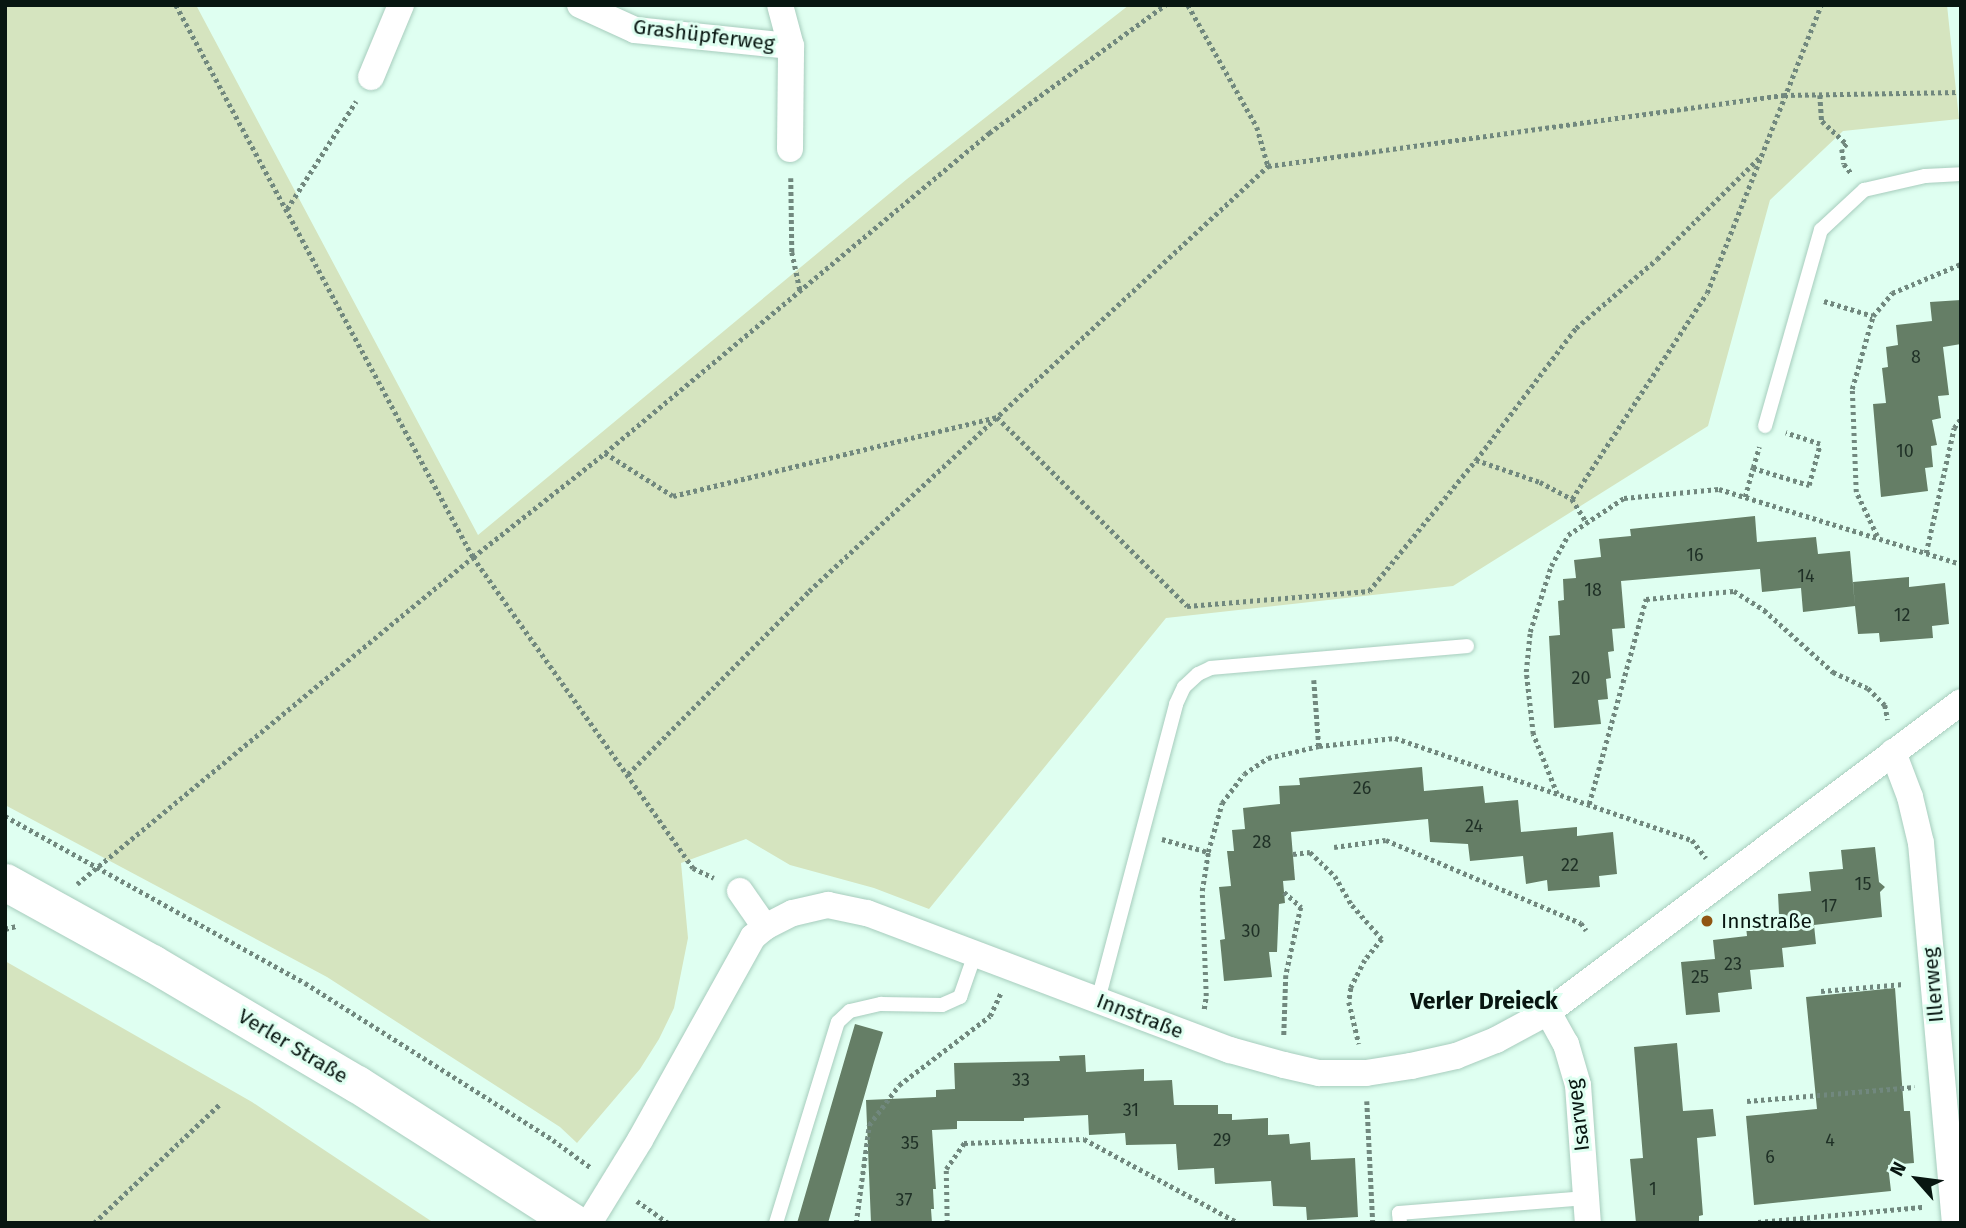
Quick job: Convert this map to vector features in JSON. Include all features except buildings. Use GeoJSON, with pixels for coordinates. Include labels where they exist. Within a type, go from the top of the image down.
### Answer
{"type":"FeatureCollection","features":[{"type":"Feature","properties":{"kind":"main road","name":"Verler Straße"},"geometry":{"type":"LineString","coordinates":[[5,882],[152,963],[334,1070],[574,1223]]}},
{"type":"Feature","properties":{"kind":"street"},"geometry":{"type":"LineString","coordinates":[[371,77],[401,5]]}},
{"type":"Feature","properties":{"kind":"street","name":"Grashüpferweg"},"geometry":{"type":"LineString","coordinates":[[580,5],[635,30],[791,46]]}},
{"type":"Feature","properties":{"kind":"street","name":"Grashüpferweg"},"geometry":{"type":"LineString","coordinates":[[780,5],[791,46],[790,149]]}},
{"type":"Feature","properties":{"kind":"street","name":"Innstraße"},"geometry":{"type":"LineString","coordinates":[[589,1223],[753,937],[765,927],[793,913],[828,905],[867,913],[1194,1036],[1284,1065],[1319,1073],[1366,1073],[1456,1055],[1496,1041],[1548,1012],[1961,702]]}},
{"type":"Feature","properties":{"kind":"street","name":"Illerweg"},"geometry":{"type":"LineString","coordinates":[[1893,752],[1910,797],[1921,843],[1955,1214]]}},
{"type":"Feature","properties":{"kind":"street"},"geometry":{"type":"LineString","coordinates":[[740,891],[765,927]]}},
{"type":"Feature","properties":{"kind":"street","name":"Isarweg"},"geometry":{"type":"LineString","coordinates":[[1548,1012],[1566,1044],[1578,1085],[1587,1210]]}},
{"type":"Feature","properties":{"kind":"lane"},"geometry":{"type":"LineString","coordinates":[[1765,426],[1821,230],[1864,190],[1924,176],[1961,174]]}},
{"type":"Feature","properties":{"kind":"lane"},"geometry":{"type":"LineString","coordinates":[[1098,1000],[1176,704],[1184,687],[1198,674],[1211,668],[1467,646]]}},
{"type":"Feature","properties":{"kind":"lane"},"geometry":{"type":"LineString","coordinates":[[776,1223],[838,1022],[850,1011],[881,1004],[942,1005],[960,997],[975,954]]}},
{"type":"Feature","properties":{"kind":"lane"},"geometry":{"type":"LineString","coordinates":[[1400,1223],[1399,1213],[1587,1210]]}},
{"type":"Feature","properties":{"kind":"path"},"geometry":{"type":"LineString","coordinates":[[176,5],[473,557],[693,868],[740,891]]}},
{"type":"Feature","properties":{"kind":"path"},"geometry":{"type":"LineString","coordinates":[[98,865],[473,557],[605,453],[989,133],[1165,5]]}},
{"type":"Feature","properties":{"kind":"path"},"geometry":{"type":"LineString","coordinates":[[1188,5],[1257,127],[1268,166]]}},
{"type":"Feature","properties":{"kind":"path"},"geometry":{"type":"LineString","coordinates":[[1572,499],[1707,293],[1821,5]]}},
{"type":"Feature","properties":{"kind":"path"},"geometry":{"type":"LineString","coordinates":[[287,209],[371,77]]}},
{"type":"Feature","properties":{"kind":"path"},"geometry":{"type":"LineString","coordinates":[[628,774],[809,591],[1268,166],[1784,95],[1820,95],[1833,92],[1961,92]]}},
{"type":"Feature","properties":{"kind":"path"},"geometry":{"type":"LineString","coordinates":[[1820,95],[1822,121],[1847,144],[1842,149],[1844,164],[1864,190]]}},
{"type":"Feature","properties":{"kind":"path"},"geometry":{"type":"LineString","coordinates":[[790,149],[792,252],[800,290]]}},
{"type":"Feature","properties":{"kind":"path"},"geometry":{"type":"LineString","coordinates":[[997,417],[1187,606],[1369,591],[1476,460],[1576,328],[1657,259],[1762,155]]}},
{"type":"Feature","properties":{"kind":"path"},"geometry":{"type":"LineString","coordinates":[[1877,537],[1856,492],[1852,389],[1873,316],[1892,293],[1961,264]]}},
{"type":"Feature","properties":{"kind":"path"},"geometry":{"type":"LineString","coordinates":[[1802,296],[1873,316]]}},
{"type":"Feature","properties":{"kind":"path"},"geometry":{"type":"LineString","coordinates":[[605,453],[673,496],[997,417]]}},
{"type":"Feature","properties":{"kind":"path"},"geometry":{"type":"LineString","coordinates":[[1926,553],[1954,428],[1961,418]]}},
{"type":"Feature","properties":{"kind":"path"},"geometry":{"type":"LineString","coordinates":[[1753,468],[1809,485],[1820,444],[1765,426]]}},
{"type":"Feature","properties":{"kind":"path"},"geometry":{"type":"LineString","coordinates":[[1745,497],[1756,457]]}},
{"type":"Feature","properties":{"kind":"path"},"geometry":{"type":"LineString","coordinates":[[1476,460],[1540,482],[1572,499],[1587,523]]}},
{"type":"Feature","properties":{"kind":"path"},"geometry":{"type":"LineString","coordinates":[[1557,795],[1533,734],[1526,672],[1530,632],[1551,566],[1568,535],[1624,498],[1719,489],[1961,564]]}},
{"type":"Feature","properties":{"kind":"path"},"geometry":{"type":"LineString","coordinates":[[1589,804],[1646,599],[1734,591],[1763,610],[1833,672],[1868,688],[1885,705],[1893,752]]}},
{"type":"Feature","properties":{"kind":"path"},"geometry":{"type":"LineString","coordinates":[[1312,659],[1319,746]]}},
{"type":"Feature","properties":{"kind":"path"},"geometry":{"type":"LineString","coordinates":[[1194,1036],[1206,996],[1202,891],[1208,852],[1222,803],[1244,774],[1268,758],[1319,746],[1395,738],[1692,840],[1724,881]]}},
{"type":"Feature","properties":{"kind":"path"},"geometry":{"type":"LineString","coordinates":[[5,816],[98,865],[305,983],[553,1140],[668,1223]]}},
{"type":"Feature","properties":{"kind":"path"},"geometry":{"type":"LineString","coordinates":[[1142,833],[1208,852]]}},
{"type":"Feature","properties":{"kind":"path"},"geometry":{"type":"LineString","coordinates":[[1334,847],[1386,840],[1581,923],[1586,930]]}},
{"type":"Feature","properties":{"kind":"path"},"geometry":{"type":"LineString","coordinates":[[1293,854],[1310,852],[1335,876],[1352,905],[1382,939],[1365,960],[1350,988],[1349,1002],[1366,1073],[1373,1223]]}},
{"type":"Feature","properties":{"kind":"path"},"geometry":{"type":"LineString","coordinates":[[1284,892],[1301,907],[1286,975],[1284,1065]]}},
{"type":"Feature","properties":{"kind":"path"},"geometry":{"type":"LineString","coordinates":[[856,1223],[869,1125],[899,1086],[990,1016],[1010,967]]}},
{"type":"Feature","properties":{"kind":"path"},"geometry":{"type":"LineString","coordinates":[[1821,991],[1933,982]]}},
{"type":"Feature","properties":{"kind":"path"},"geometry":{"type":"LineString","coordinates":[[1747,1101],[1942,1084]]}},
{"type":"Feature","properties":{"kind":"path"},"geometry":{"type":"LineString","coordinates":[[94,1223],[220,1104]]}},
{"type":"Feature","properties":{"kind":"path"},"geometry":{"type":"LineString","coordinates":[[947,1223],[946,1168],[964,1143],[1084,1139],[1239,1223]]}},
{"type":"Feature","properties":{"kind":"path"},"geometry":{"type":"LineString","coordinates":[[1758,1222],[1955,1214]]}},
{"type":"Feature","properties":{"kind":"green space"},"geometry":{"type":"Polygon","coordinates":[[[5,5],[196,5],[478,535],[907,179],[1129,5],[1947,5],[1959,119],[1843,131],[1770,200],[1708,426],[1453,586],[1166,618],[929,909],[874,888],[790,865],[746,839],[681,863],[688,938],[674,1008],[640,1069],[577,1143],[560,1127],[327,977],[5,805],[5,5]]]}},
{"type":"Feature","properties":{"kind":"green space"},"geometry":{"type":"Polygon","coordinates":[[[5,961],[252,1102],[434,1223],[5,1223],[5,961]]]}},
{"type":"Feature","properties":{"kind":"place","name":"Innstraße"},"geometry":{"type":"Point","coordinates":[1707,921]}},
{"type":"Feature","properties":{"kind":"district","name":"Verler Dreieck"},"geometry":{"type":"Point","coordinates":[1484,1001]}}]}
